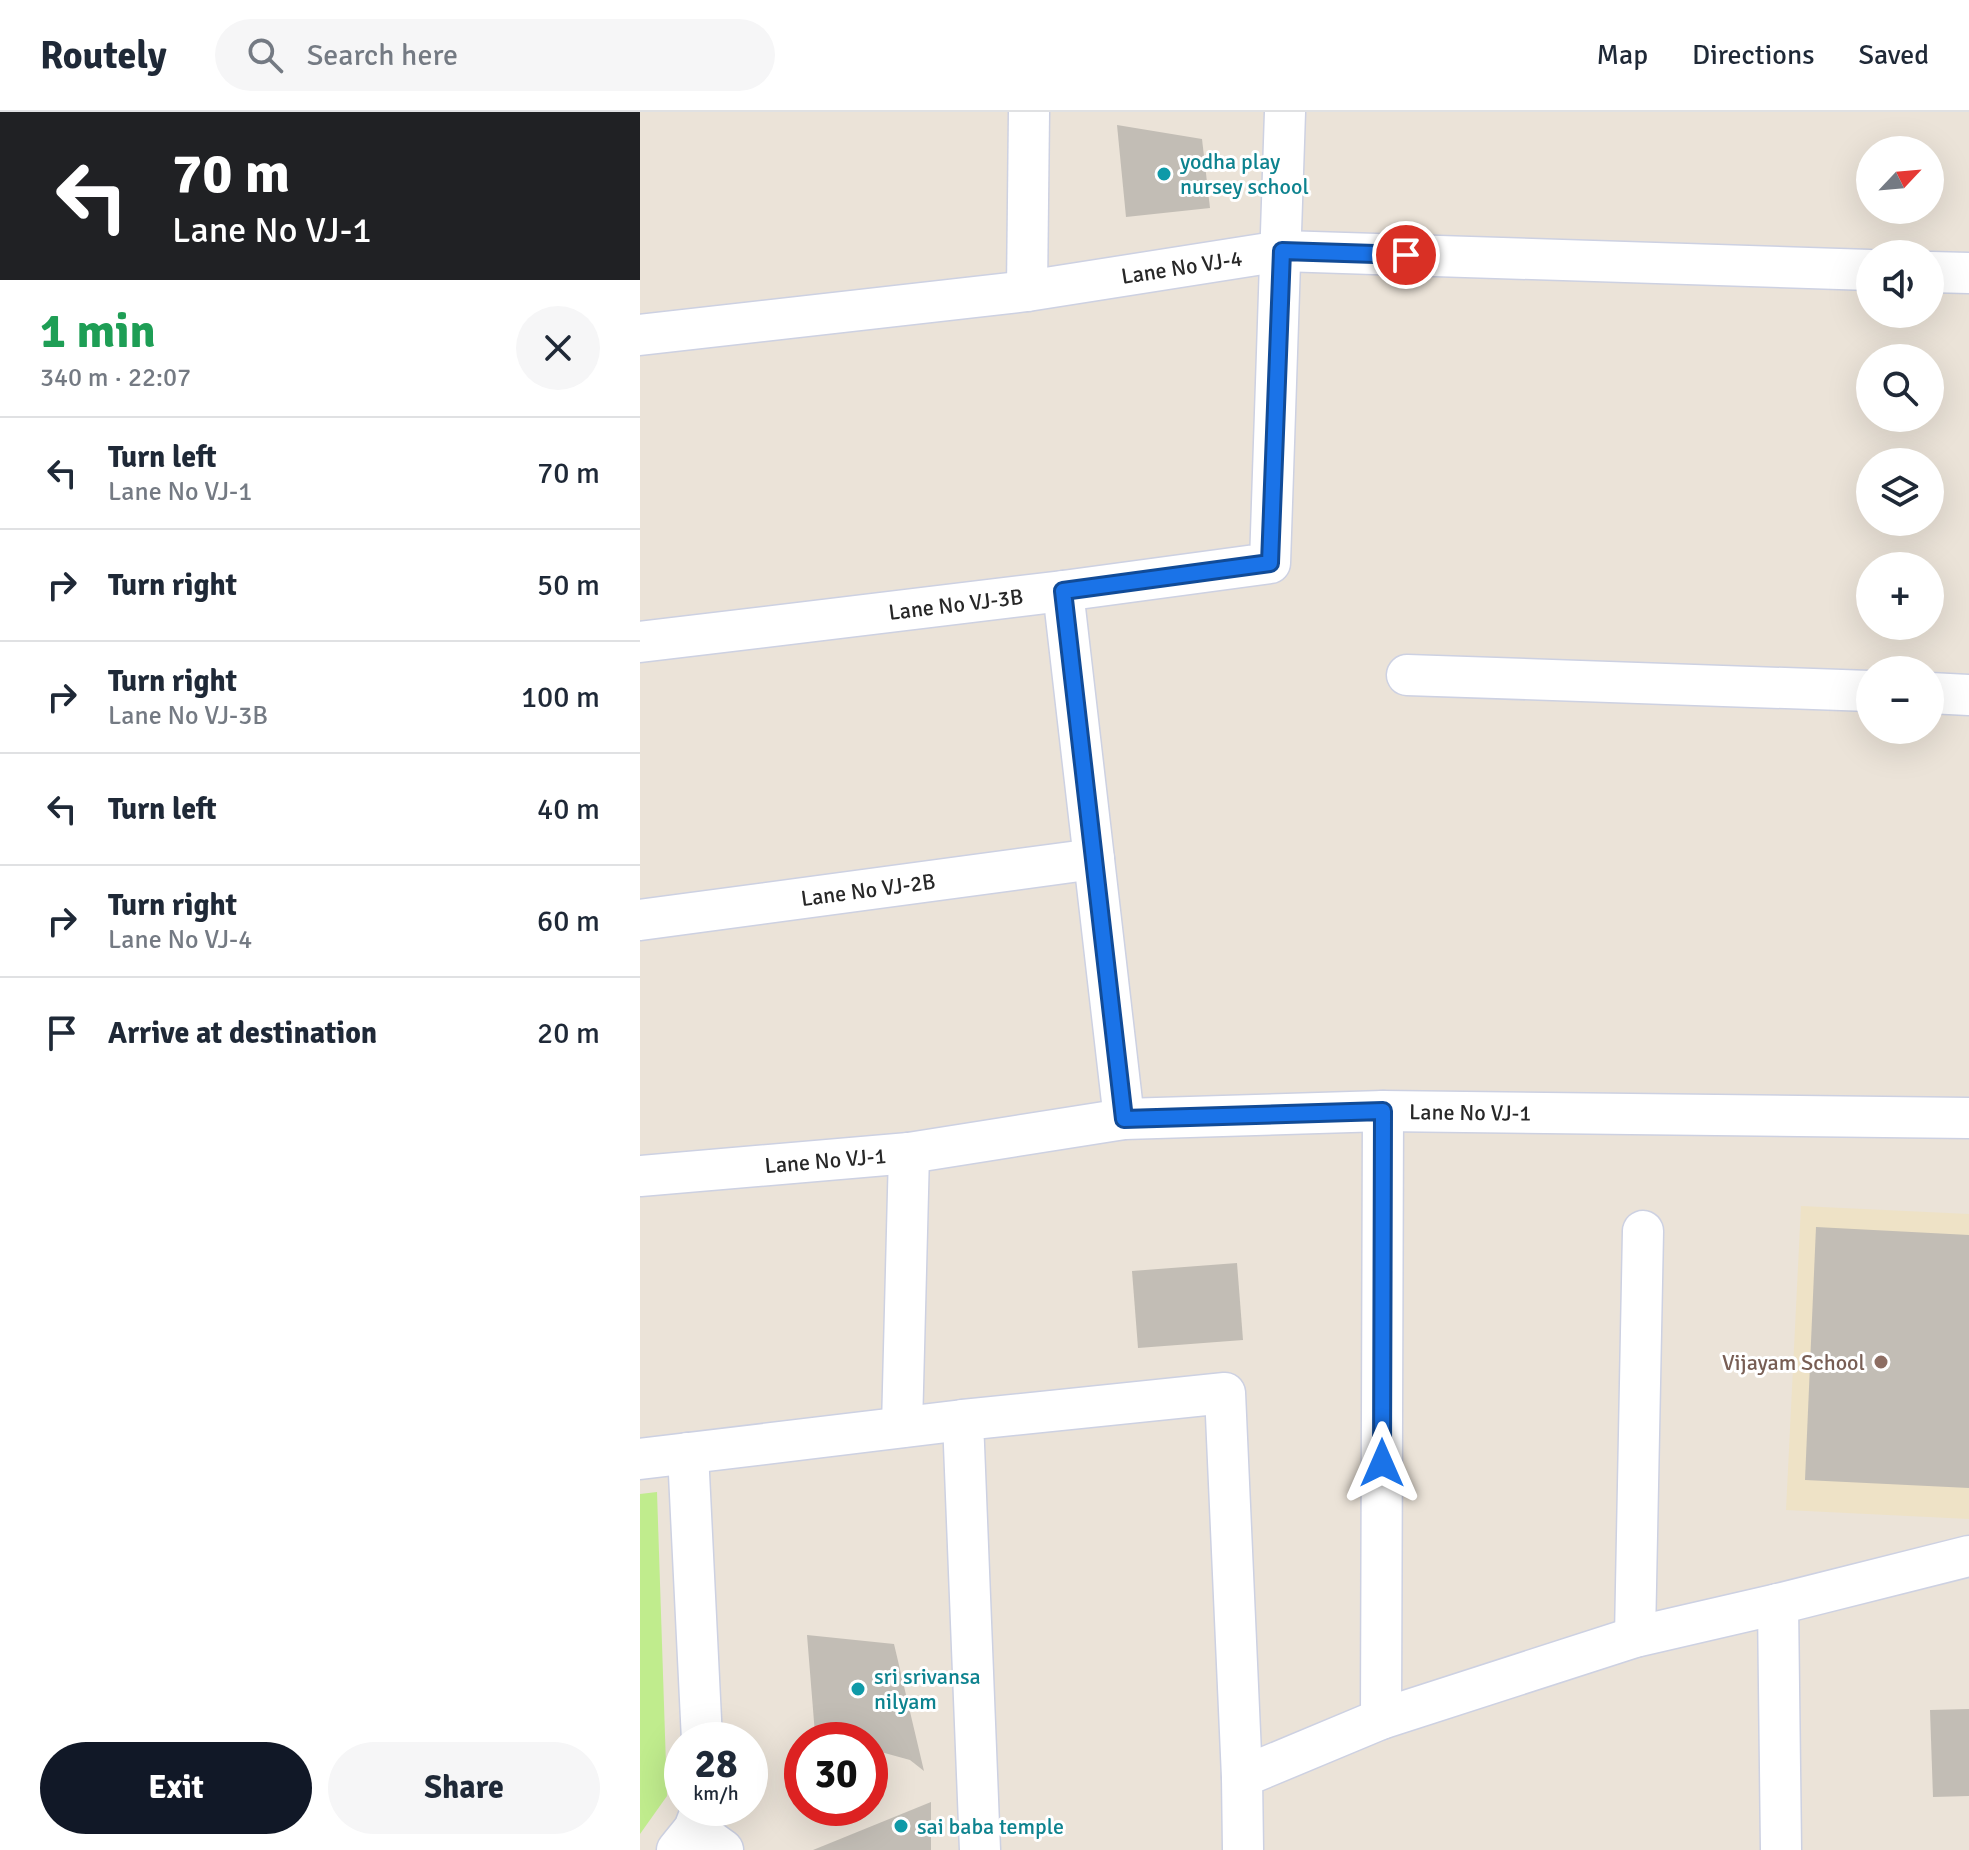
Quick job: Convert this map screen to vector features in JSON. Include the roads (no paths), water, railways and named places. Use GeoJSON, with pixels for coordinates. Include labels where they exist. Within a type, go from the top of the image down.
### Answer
{"type":"FeatureCollection","features":[{"type":"Feature","properties":{"kind":"street"},"geometry":{"type":"LineString","coordinates":[[1027,291],[1029,112]]}},
{"type":"Feature","properties":{"kind":"street"},"geometry":{"type":"LineString","coordinates":[[1282,251],[1285,112]]}},
{"type":"Feature","properties":{"kind":"street","name":"Lane No VJ-4"},"geometry":{"type":"LineString","coordinates":[[640,335],[1027,291],[1282,251],[1856,270]]}},
{"type":"Feature","properties":{"kind":"street","name":"Lane No VJ-3B"},"geometry":{"type":"LineString","coordinates":[[640,642],[1270,563],[1282,251]]}},
{"type":"Feature","properties":{"kind":"street"},"geometry":{"type":"LineString","coordinates":[[1944,272],[1969,273]]}},
{"type":"Feature","properties":{"kind":"street"},"geometry":{"type":"LineString","coordinates":[[1063,591],[1124,1119]]}},
{"type":"Feature","properties":{"kind":"street"},"geometry":{"type":"LineString","coordinates":[[1407,675],[1856,691]]}},
{"type":"Feature","properties":{"kind":"street"},"geometry":{"type":"LineString","coordinates":[[1944,694],[1969,695]]}},
{"type":"Feature","properties":{"kind":"street","name":"Lane No VJ-2B"},"geometry":{"type":"LineString","coordinates":[[640,920],[1094,859]]}},
{"type":"Feature","properties":{"kind":"street"},"geometry":{"type":"LineString","coordinates":[[1381,1719],[1383,1111]]}},
{"type":"Feature","properties":{"kind":"street","name":"Lane No VJ-1"},"geometry":{"type":"LineString","coordinates":[[640,1176],[909,1153],[1124,1119],[1383,1111],[1969,1118]]}},
{"type":"Feature","properties":{"kind":"street"},"geometry":{"type":"LineString","coordinates":[[902,1427],[909,1153]]}},
{"type":"Feature","properties":{"kind":"street"},"geometry":{"type":"LineString","coordinates":[[1635,1637],[1643,1231]]}},
{"type":"Feature","properties":{"kind":"street"},"geometry":{"type":"LineString","coordinates":[[640,1459],[963,1420],[1225,1393],[1243,1850]]}},
{"type":"Feature","properties":{"kind":"street"},"geometry":{"type":"LineString","coordinates":[[963,1420],[980,1850]]}},
{"type":"Feature","properties":{"kind":"street"},"geometry":{"type":"LineString","coordinates":[[688,1453],[701,1722]]}},
{"type":"Feature","properties":{"kind":"street"},"geometry":{"type":"LineString","coordinates":[[1242,1777],[1381,1719],[1635,1637],[1969,1556]]}},
{"type":"Feature","properties":{"kind":"street"},"geometry":{"type":"LineString","coordinates":[[1778,1604],[1781,1850]]}},
{"type":"Feature","properties":{"kind":"place","name":"yodha play nursey school"},"geometry":{"type":"Point","coordinates":[1164,174]}},
{"type":"Feature","properties":{"kind":"place","name":"Vijayam School"},"geometry":{"type":"Point","coordinates":[1881,1362]}},
{"type":"Feature","properties":{"kind":"place","name":"sri srivansa nilyam"},"geometry":{"type":"Point","coordinates":[858,1689]}},
{"type":"Feature","properties":{"kind":"place","name":"sai baba temple"},"geometry":{"type":"Point","coordinates":[901,1826]}}]}
